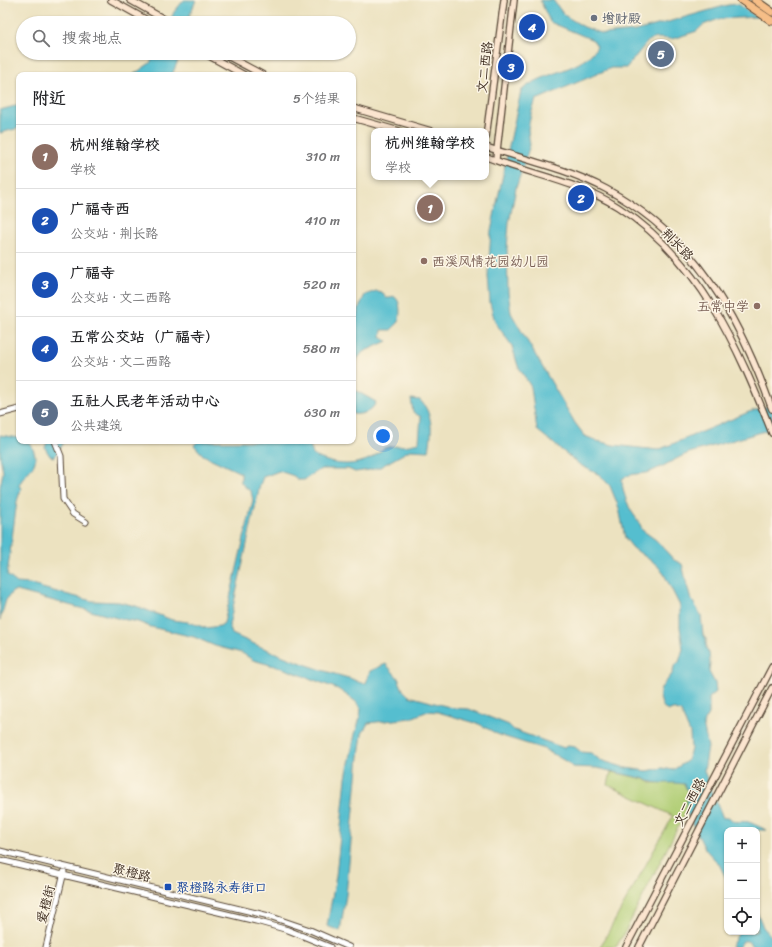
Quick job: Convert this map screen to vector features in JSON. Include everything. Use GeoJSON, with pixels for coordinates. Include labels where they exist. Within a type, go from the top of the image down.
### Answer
{"type":"FeatureCollection","features":[{"type":"Feature","properties":{"kind":"highway"},"geometry":{"type":"LineString","coordinates":[[741,0],[772,22]]}},
{"type":"Feature","properties":{"kind":"highway"},"geometry":{"type":"LineString","coordinates":[[755,0],[772,12]]}},
{"type":"Feature","properties":{"kind":"main road"},"geometry":{"type":"LineString","coordinates":[[111,0],[140,16]]}},
{"type":"Feature","properties":{"kind":"main road"},"geometry":{"type":"LineString","coordinates":[[130,0],[158,16]]}},
{"type":"Feature","properties":{"kind":"main road","name":"文二西路"},"geometry":{"type":"LineString","coordinates":[[487,128],[504,0]]}},
{"type":"Feature","properties":{"kind":"main road","name":"文二西路"},"geometry":{"type":"LineString","coordinates":[[496,160],[514,0]]}},
{"type":"Feature","properties":{"kind":"main road"},"geometry":{"type":"LineString","coordinates":[[217,60],[239,72]]}},
{"type":"Feature","properties":{"kind":"main road"},"geometry":{"type":"LineString","coordinates":[[235,60],[257,72]]}},
{"type":"Feature","properties":{"kind":"main road"},"geometry":{"type":"LineString","coordinates":[[356,109],[421,128]]}},
{"type":"Feature","properties":{"kind":"main road"},"geometry":{"type":"LineString","coordinates":[[356,119],[388,128]]}},
{"type":"Feature","properties":{"kind":"main road","name":"荆长路"},"geometry":{"type":"LineString","coordinates":[[489,148],[553,166],[605,189],[627,201],[672,237],[699,266],[727,306],[772,409]]}},
{"type":"Feature","properties":{"kind":"main road","name":"荆长路"},"geometry":{"type":"LineString","coordinates":[[489,157],[504,164],[572,185],[602,199],[618,207],[664,243],[691,273],[711,301],[731,337],[772,433]]}},
{"type":"Feature","properties":{"kind":"main road","name":"文二西路"},"geometry":{"type":"LineString","coordinates":[[626,947],[772,667]]}},
{"type":"Feature","properties":{"kind":"main road","name":"文二西路"},"geometry":{"type":"LineString","coordinates":[[639,947],[772,688]]}},
{"type":"Feature","properties":{"kind":"street"},"geometry":{"type":"LineString","coordinates":[[0,414],[16,410]]}},
{"type":"Feature","properties":{"kind":"street"},"geometry":{"type":"LineString","coordinates":[[56,444],[61,456],[63,499],[73,514],[86,522]]}},
{"type":"Feature","properties":{"kind":"street","name":"聚橙路"},"geometry":{"type":"LineString","coordinates":[[0,851],[269,916],[305,928],[349,947]]}},
{"type":"Feature","properties":{"kind":"street","name":"聚橙路"},"geometry":{"type":"LineString","coordinates":[[0,860],[270,925],[330,947]]}},
{"type":"Feature","properties":{"kind":"street","name":"爱橙街"},"geometry":{"type":"LineString","coordinates":[[46,947],[65,867]]}},
{"type":"Feature","properties":{"kind":"green space"},"geometry":{"type":"Polygon","coordinates":[[[611,772],[645,779],[651,783],[672,782],[684,784],[688,791],[686,811],[625,932],[616,947],[600,947],[673,816],[608,785],[611,772]]]}},
{"type":"Feature","properties":{"kind":"water"},"geometry":{"type":"Polygon","coordinates":[[[184,0],[196,0],[189,16],[172,16],[184,0]]]}},
{"type":"Feature","properties":{"kind":"water"},"geometry":{"type":"Polygon","coordinates":[[[540,0],[553,0],[564,15],[584,27],[604,34],[636,31],[728,5],[738,4],[757,17],[719,19],[703,25],[697,31],[672,39],[657,38],[649,40],[626,68],[611,68],[536,100],[528,129],[530,145],[516,188],[509,223],[507,248],[508,292],[511,313],[575,423],[585,436],[613,445],[658,450],[749,412],[772,405],[772,429],[689,453],[652,471],[633,474],[622,479],[623,489],[627,501],[642,530],[656,540],[674,560],[682,564],[690,597],[701,615],[703,636],[706,638],[706,648],[709,653],[709,672],[715,683],[716,692],[709,698],[709,714],[703,724],[708,747],[704,771],[723,818],[729,817],[736,822],[749,822],[767,830],[760,830],[760,827],[724,827],[724,874],[719,864],[705,849],[686,811],[688,791],[684,784],[659,783],[597,768],[572,767],[567,762],[544,749],[499,735],[479,724],[438,712],[428,711],[411,718],[368,723],[362,734],[359,756],[346,895],[340,931],[327,926],[336,876],[346,778],[361,708],[355,701],[338,689],[285,669],[253,660],[242,653],[215,646],[194,637],[17,591],[13,591],[6,600],[0,620],[0,487],[3,472],[0,455],[0,435],[16,438],[16,444],[30,444],[35,457],[33,466],[19,485],[21,489],[17,501],[7,575],[17,583],[30,584],[92,601],[119,602],[136,606],[172,620],[188,622],[206,628],[220,626],[224,623],[253,500],[251,492],[241,483],[241,473],[203,455],[194,445],[310,444],[313,455],[327,461],[343,464],[358,463],[373,457],[386,448],[392,446],[412,445],[419,442],[421,417],[413,412],[411,399],[420,400],[425,406],[430,418],[431,438],[429,451],[410,450],[380,467],[370,470],[355,472],[348,469],[321,469],[304,480],[297,480],[294,476],[279,471],[263,477],[229,625],[232,634],[291,659],[362,683],[366,683],[370,671],[386,664],[398,678],[403,690],[409,696],[453,708],[469,709],[509,725],[514,730],[564,748],[568,746],[575,747],[581,752],[591,753],[600,760],[626,768],[647,771],[662,768],[673,770],[687,761],[691,749],[690,733],[681,712],[672,709],[668,711],[663,707],[660,695],[662,686],[671,675],[674,666],[679,662],[683,649],[680,627],[680,606],[664,574],[657,565],[633,548],[625,538],[619,508],[610,486],[600,475],[580,465],[537,430],[531,387],[518,366],[512,346],[495,322],[490,303],[488,276],[491,230],[521,91],[540,79],[583,61],[597,46],[593,40],[550,22],[540,0]]]}},
{"type":"Feature","properties":{"kind":"water"},"geometry":{"type":"Polygon","coordinates":[[[152,60],[178,60],[173,72],[137,72],[150,63],[152,60]]]}},
{"type":"Feature","properties":{"kind":"water"},"geometry":{"type":"Polygon","coordinates":[[[16,106],[16,129],[0,133],[0,110],[16,106]]]}},
{"type":"Feature","properties":{"kind":"water"},"geometry":{"type":"Polygon","coordinates":[[[376,291],[382,292],[386,298],[393,296],[398,301],[400,315],[399,322],[391,330],[382,330],[381,337],[387,341],[363,352],[356,360],[356,317],[365,295],[376,291]]]}},
{"type":"Feature","properties":{"kind":"water"},"geometry":{"type":"Polygon","coordinates":[[[356,391],[376,402],[372,408],[360,414],[356,414],[356,391]]]}},
{"type":"Feature","properties":{"kind":"water"},"geometry":{"type":"Polygon","coordinates":[[[46,444],[63,444],[54,457],[50,456],[45,448],[46,444]]]}},
{"type":"Feature","properties":{"kind":"water"},"geometry":{"type":"Polygon","coordinates":[[[760,920],[763,927],[772,937],[772,947],[753,947],[749,942],[743,941],[739,947],[731,947],[737,935],[760,935],[760,920]]]}},
{"type":"Feature","properties":{"kind":"place","name":"增财殿"},"geometry":{"type":"Point","coordinates":[594,18]}},
{"type":"Feature","properties":{"kind":"place","name":"五常公交站（广福寺）"},"geometry":{"type":"Point","coordinates":[532,27]}},
{"type":"Feature","properties":{"kind":"place","name":"五社人民老年活动中心"},"geometry":{"type":"Point","coordinates":[661,54]}},
{"type":"Feature","properties":{"kind":"place","name":"广福寺"},"geometry":{"type":"Point","coordinates":[511,67]}},
{"type":"Feature","properties":{"kind":"place","name":"广福寺西"},"geometry":{"type":"Point","coordinates":[581,198]}},
{"type":"Feature","properties":{"kind":"place","name":"杭州维翰学校"},"geometry":{"type":"Point","coordinates":[430,208]}},
{"type":"Feature","properties":{"kind":"place","name":"西溪风情花园幼儿园"},"geometry":{"type":"Point","coordinates":[424,261]}},
{"type":"Feature","properties":{"kind":"place","name":"五常中学"},"geometry":{"type":"Point","coordinates":[757,306]}},
{"type":"Feature","properties":{"kind":"place","name":"聚橙路永寿街口"},"geometry":{"type":"Point","coordinates":[168,887]}}]}
